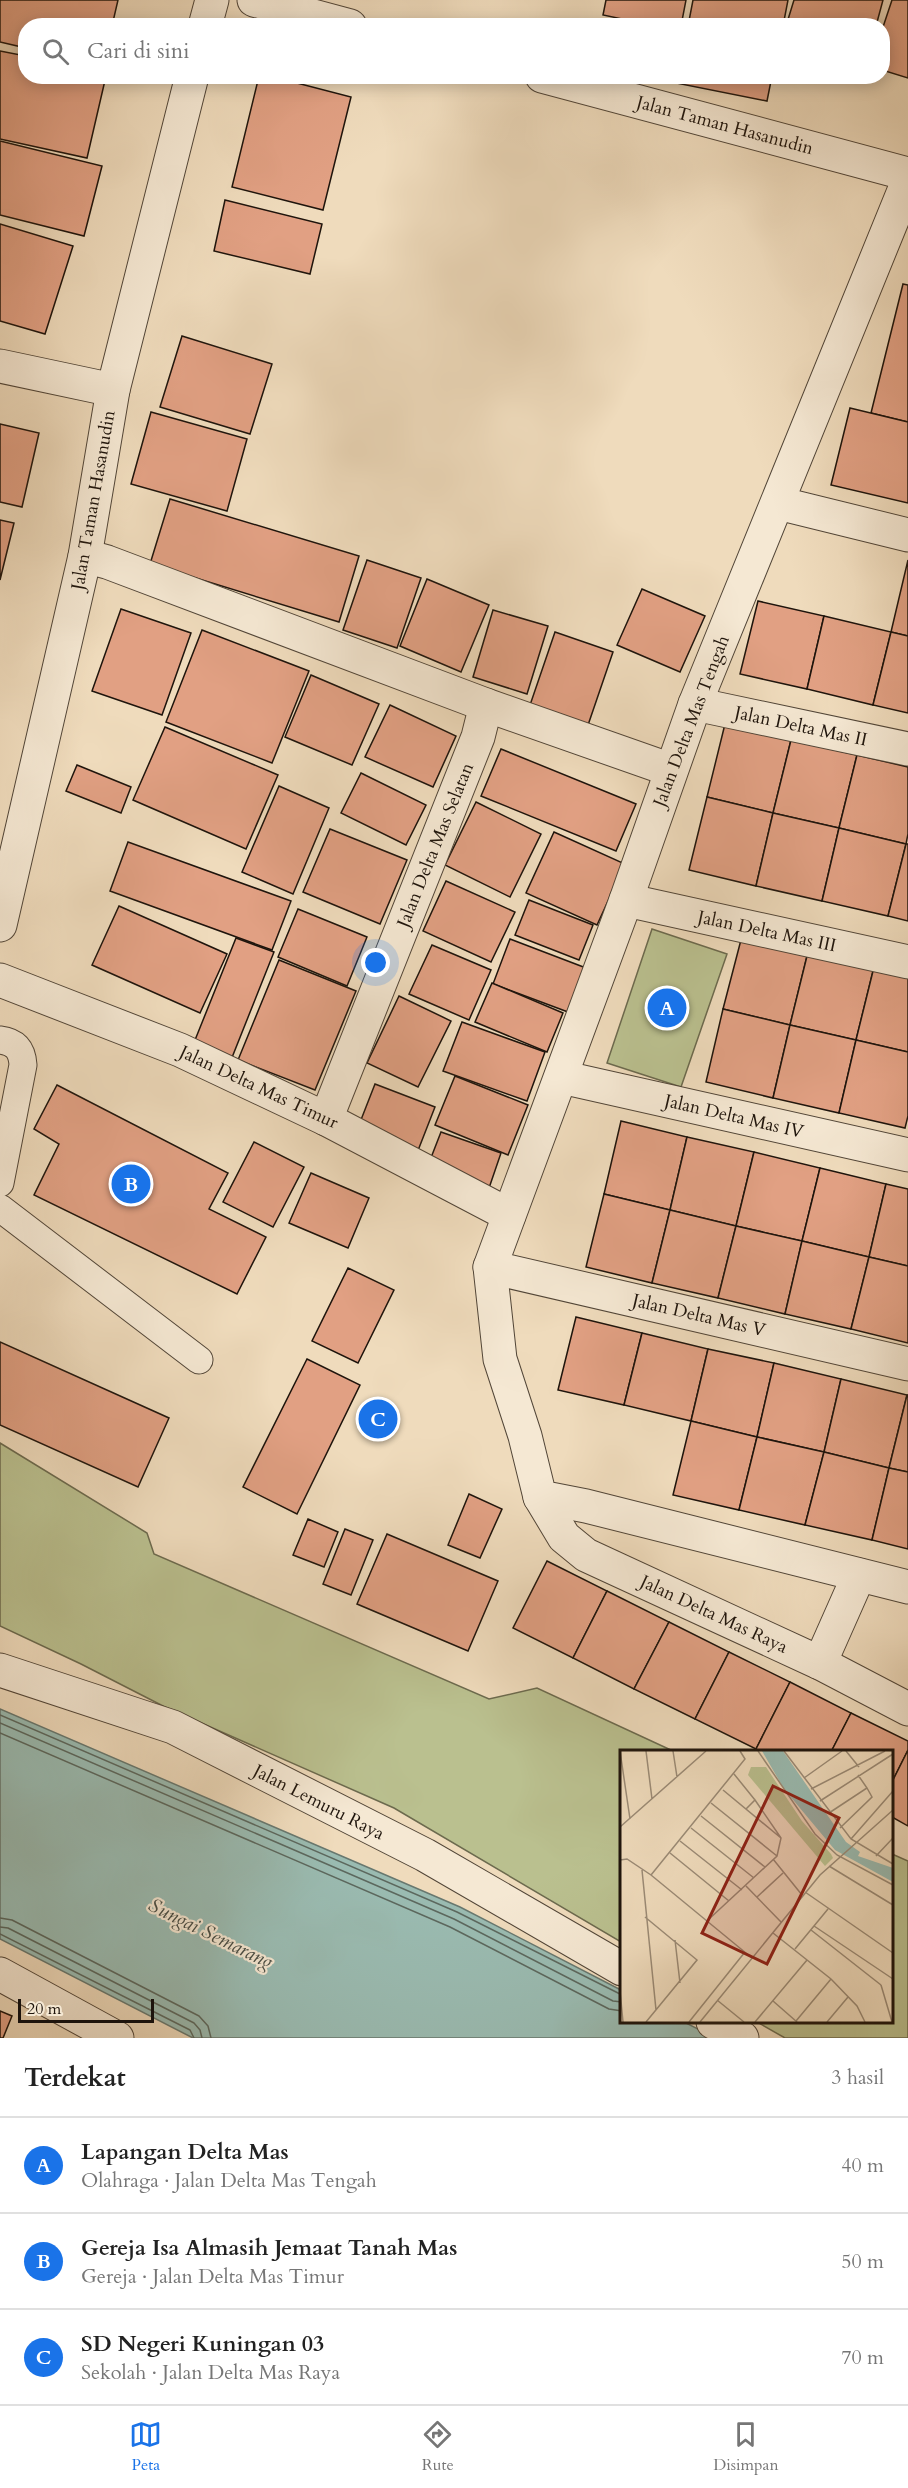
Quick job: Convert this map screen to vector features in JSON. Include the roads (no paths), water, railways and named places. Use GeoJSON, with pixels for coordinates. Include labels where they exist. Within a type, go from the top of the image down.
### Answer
{"type":"FeatureCollection","features":[{"type":"Feature","properties":{"kind":"street"},"geometry":{"type":"LineString","coordinates":[[207,18],[212,0]]}},
{"type":"Feature","properties":{"kind":"street"},"geometry":{"type":"LineString","coordinates":[[254,0],[332,14]]}},
{"type":"Feature","properties":{"kind":"street","name":"Jalan Taman Hasanudin"},"geometry":{"type":"LineString","coordinates":[[0,925],[85,556],[113,390],[190,84]]}},
{"type":"Feature","properties":{"kind":"street","name":"Jalan Taman Hasanudin"},"geometry":{"type":"LineString","coordinates":[[572,84],[908,174]]}},
{"type":"Feature","properties":{"kind":"street","name":"Jalan Delta Mas Tengah"},"geometry":{"type":"LineString","coordinates":[[490,1267],[626,900],[695,704],[908,181]]}},
{"type":"Feature","properties":{"kind":"street"},"geometry":{"type":"LineString","coordinates":[[0,366],[113,390]]}},
{"type":"Feature","properties":{"kind":"street"},"geometry":{"type":"LineString","coordinates":[[778,503],[908,535]]}},
{"type":"Feature","properties":{"kind":"street"},"geometry":{"type":"LineString","coordinates":[[85,556],[107,562],[486,705],[671,770]]}},
{"type":"Feature","properties":{"kind":"street","name":"Jalan Delta Mas II"},"geometry":{"type":"LineString","coordinates":[[695,704],[908,749]]}},
{"type":"Feature","properties":{"kind":"street","name":"Jalan Delta Mas Selatan"},"geometry":{"type":"LineString","coordinates":[[327,1119],[478,737],[486,705]]}},
{"type":"Feature","properties":{"kind":"street","name":"Jalan Delta Mas III"},"geometry":{"type":"LineString","coordinates":[[626,900],[908,962]]}},
{"type":"Feature","properties":{"kind":"street","name":"Jalan Delta Mas Timur"},"geometry":{"type":"LineString","coordinates":[[0,980],[180,1050],[327,1119],[509,1215]]}},
{"type":"Feature","properties":{"kind":"street","name":"Jalan Delta Mas IV"},"geometry":{"type":"LineString","coordinates":[[561,1077],[908,1155]]}},
{"type":"Feature","properties":{"kind":"street","name":"Jalan Delta Mas V"},"geometry":{"type":"LineString","coordinates":[[490,1267],[908,1364]]}},
{"type":"Feature","properties":{"kind":"street","name":"Jalan Delta Mas Raya"},"geometry":{"type":"LineString","coordinates":[[490,1267],[500,1359],[525,1436],[540,1497],[564,1537],[586,1555],[819,1663],[908,1708]]}},
{"type":"Feature","properties":{"kind":"street"},"geometry":{"type":"LineString","coordinates":[[540,1497],[586,1506],[908,1587]]}},
{"type":"Feature","properties":{"kind":"street"},"geometry":{"type":"LineString","coordinates":[[819,1663],[859,1575]]}},
{"type":"Feature","properties":{"kind":"street","name":"Jalan Lemuru Raya"},"geometry":{"type":"LineString","coordinates":[[0,1670],[173,1727],[424,1855],[620,1968]]}},
{"type":"Feature","properties":{"kind":"street"},"geometry":{"type":"LineString","coordinates":[[0,1974],[117,2038]]}},
{"type":"Feature","properties":{"kind":"street"},"geometry":{"type":"LineString","coordinates":[[715,2023],[742,2038]]}},
{"type":"Feature","properties":{"kind":"lane"},"geometry":{"type":"LineString","coordinates":[[0,1040],[12,1042],[22,1053],[23,1065],[0,1183]]}},
{"type":"Feature","properties":{"kind":"lane"},"geometry":{"type":"LineString","coordinates":[[0,1208],[199,1360]]}},
{"type":"Feature","properties":{"kind":"water","name":"Sungai Semarang"},"geometry":{"type":"Polygon","coordinates":[[[0,1709],[460,1907],[620,1989],[620,2023],[686,2023],[716,2038],[193,2038],[0,1939],[0,1709]]]}},
{"type":"Feature","properties":{"kind":"place","name":"Lapangan Delta Mas"},"geometry":{"type":"Point","coordinates":[667,1008]}},
{"type":"Feature","properties":{"kind":"place","name":"Gereja Isa Almasih Jemaat Tanah Mas"},"geometry":{"type":"Point","coordinates":[131,1184]}},
{"type":"Feature","properties":{"kind":"place","name":"SD Negeri Kuningan 03"},"geometry":{"type":"Point","coordinates":[378,1419]}}]}
